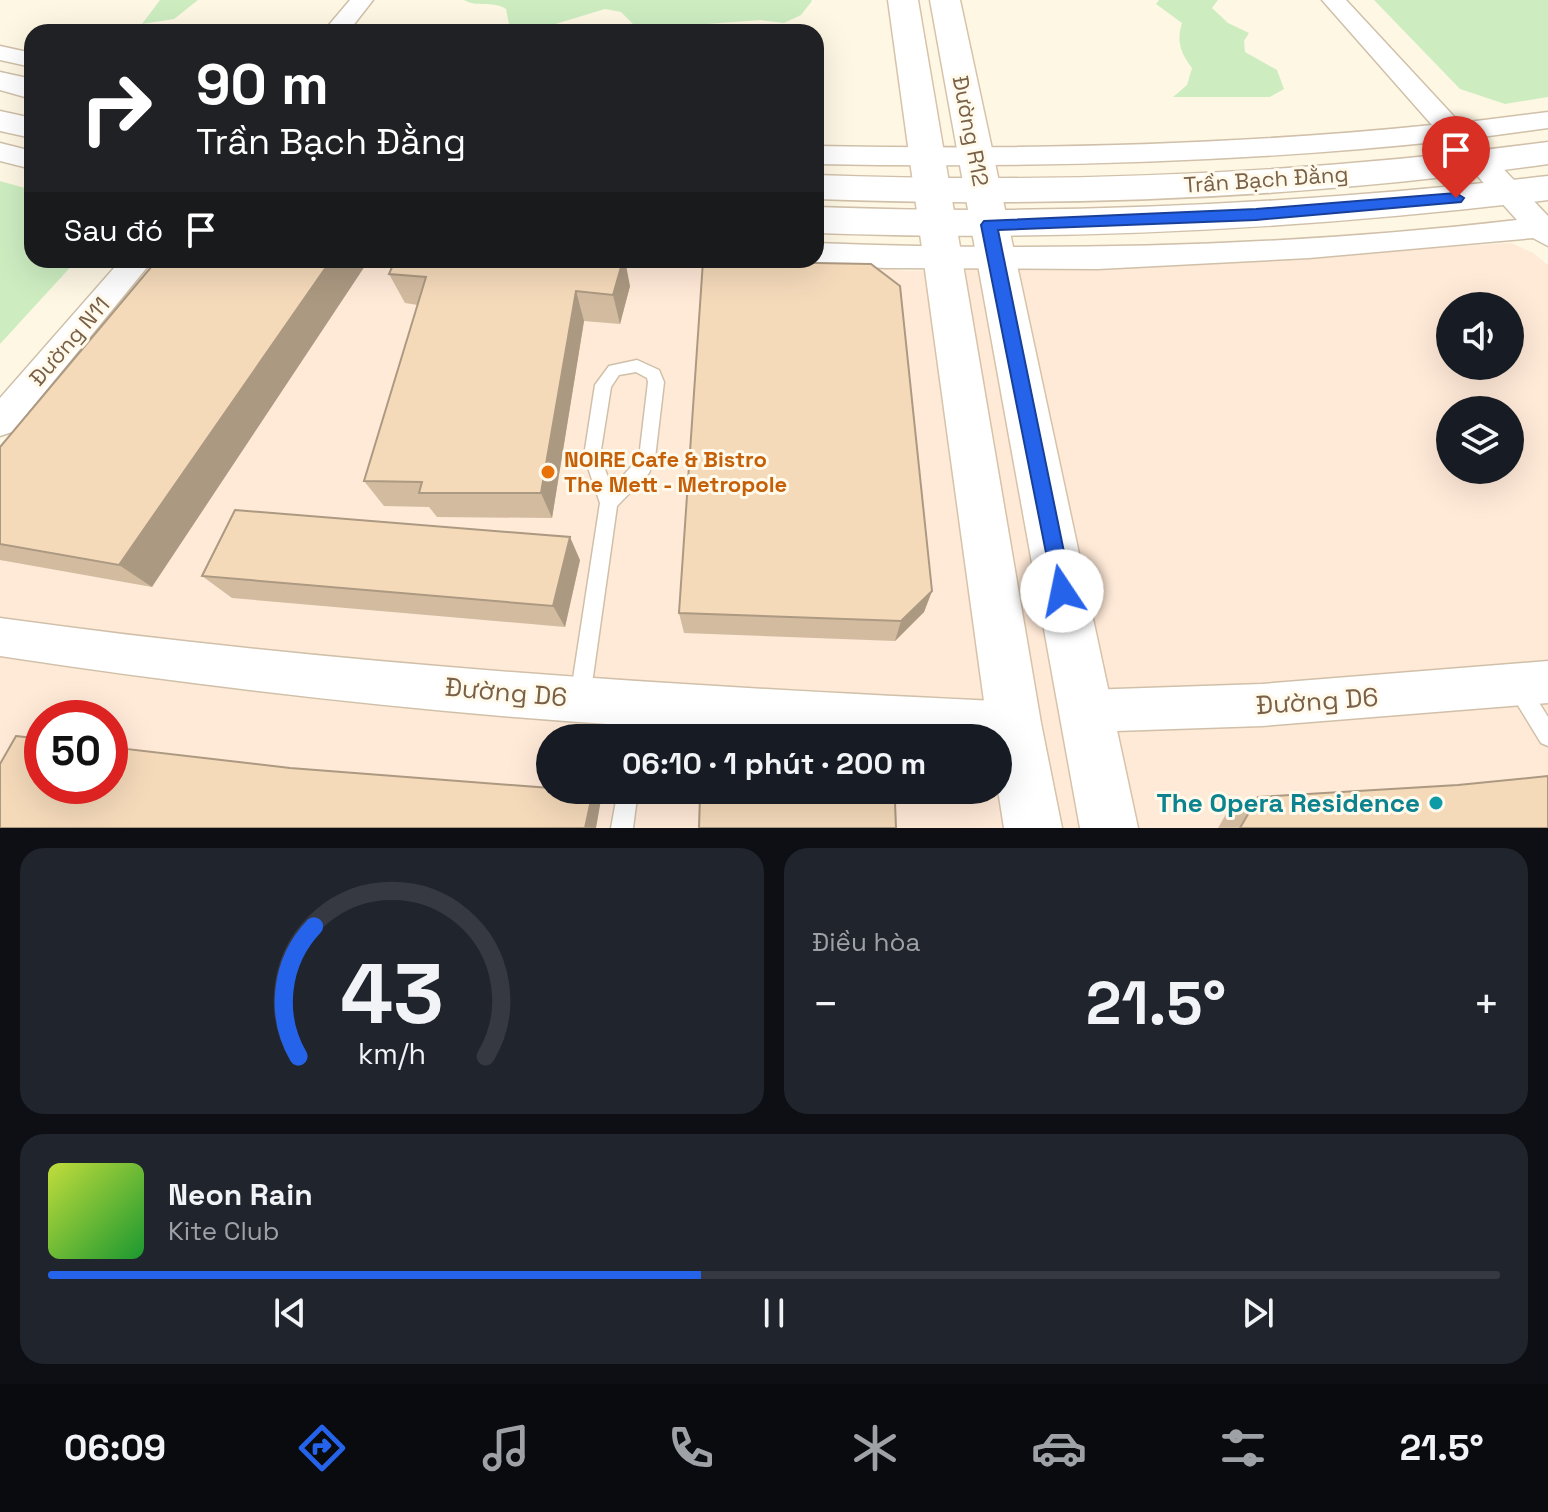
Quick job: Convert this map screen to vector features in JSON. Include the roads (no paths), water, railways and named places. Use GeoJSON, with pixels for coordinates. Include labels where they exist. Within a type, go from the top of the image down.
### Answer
{"type":"FeatureCollection","features":[{"type":"Feature","properties":{"kind":"main road","name":"Đường R12"},"geometry":{"type":"LineString","coordinates":[[903,0],[1014,723],[1033,828]]}},
{"type":"Feature","properties":{"kind":"main road","name":"Đường R12"},"geometry":{"type":"LineString","coordinates":[[945,0],[1109,828]]}},
{"type":"Feature","properties":{"kind":"street"},"geometry":{"type":"LineString","coordinates":[[342,24],[362,0]]}},
{"type":"Feature","properties":{"kind":"street"},"geometry":{"type":"LineString","coordinates":[[1333,0],[1508,193],[1545,229]]}},
{"type":"Feature","properties":{"kind":"street"},"geometry":{"type":"LineString","coordinates":[[0,53],[24,58]]}},
{"type":"Feature","properties":{"kind":"street"},"geometry":{"type":"LineString","coordinates":[[0,81],[24,87]]}},
{"type":"Feature","properties":{"kind":"street"},"geometry":{"type":"LineString","coordinates":[[824,190],[869,204],[935,209],[986,208],[1187,154],[1453,132],[1548,120]]}},
{"type":"Feature","properties":{"kind":"street"},"geometry":{"type":"LineString","coordinates":[[0,121],[24,126]]}},
{"type":"Feature","properties":{"kind":"street"},"geometry":{"type":"LineString","coordinates":[[0,152],[24,158]]}},
{"type":"Feature","properties":{"kind":"street","name":"Trần Bạch Đằng"},"geometry":{"type":"LineString","coordinates":[[986,208],[1548,153]]}},
{"type":"Feature","properties":{"kind":"street"},"geometry":{"type":"LineString","coordinates":[[824,162],[869,204]]}},
{"type":"Feature","properties":{"kind":"street","name":"Trần Bạch Đằng"},"geometry":{"type":"LineString","coordinates":[[986,208],[1256,215],[1548,188]]}},
{"type":"Feature","properties":{"kind":"street"},"geometry":{"type":"LineString","coordinates":[[824,246],[869,204]]}},
{"type":"Feature","properties":{"kind":"street"},"geometry":{"type":"LineString","coordinates":[[824,218],[869,204],[935,209],[986,208],[1132,258],[1317,248],[1545,229]]}},
{"type":"Feature","properties":{"kind":"street","name":"Đường N11"},"geometry":{"type":"LineString","coordinates":[[0,421],[131,268]]}},
{"type":"Feature","properties":{"kind":"street","name":"Đường D6"},"geometry":{"type":"LineString","coordinates":[[0,637],[291,675],[580,698],[638,721],[1014,723]]}},
{"type":"Feature","properties":{"kind":"street","name":"Đường D6"},"geometry":{"type":"LineString","coordinates":[[1086,711],[1262,705],[1532,684]]}},
{"type":"Feature","properties":{"kind":"lane"},"geometry":{"type":"LineString","coordinates":[[580,698],[609,503],[593,467],[592,456],[603,385],[614,370],[637,366],[654,374],[656,382],[647,458],[643,468],[609,503]]}},
{"type":"Feature","properties":{"kind":"lane"},"geometry":{"type":"LineString","coordinates":[[1532,684],[1548,736]]}},
{"type":"Feature","properties":{"kind":"lane"},"geometry":{"type":"LineString","coordinates":[[622,828],[626,804]]}},
{"type":"Feature","properties":{"kind":"place","name":"NOIRE Cafe & Bistro The Mett - Metropole"},"geometry":{"type":"Point","coordinates":[548,472]}},
{"type":"Feature","properties":{"kind":"place","name":"The Opera Residence"},"geometry":{"type":"Point","coordinates":[1436,803]}}]}
